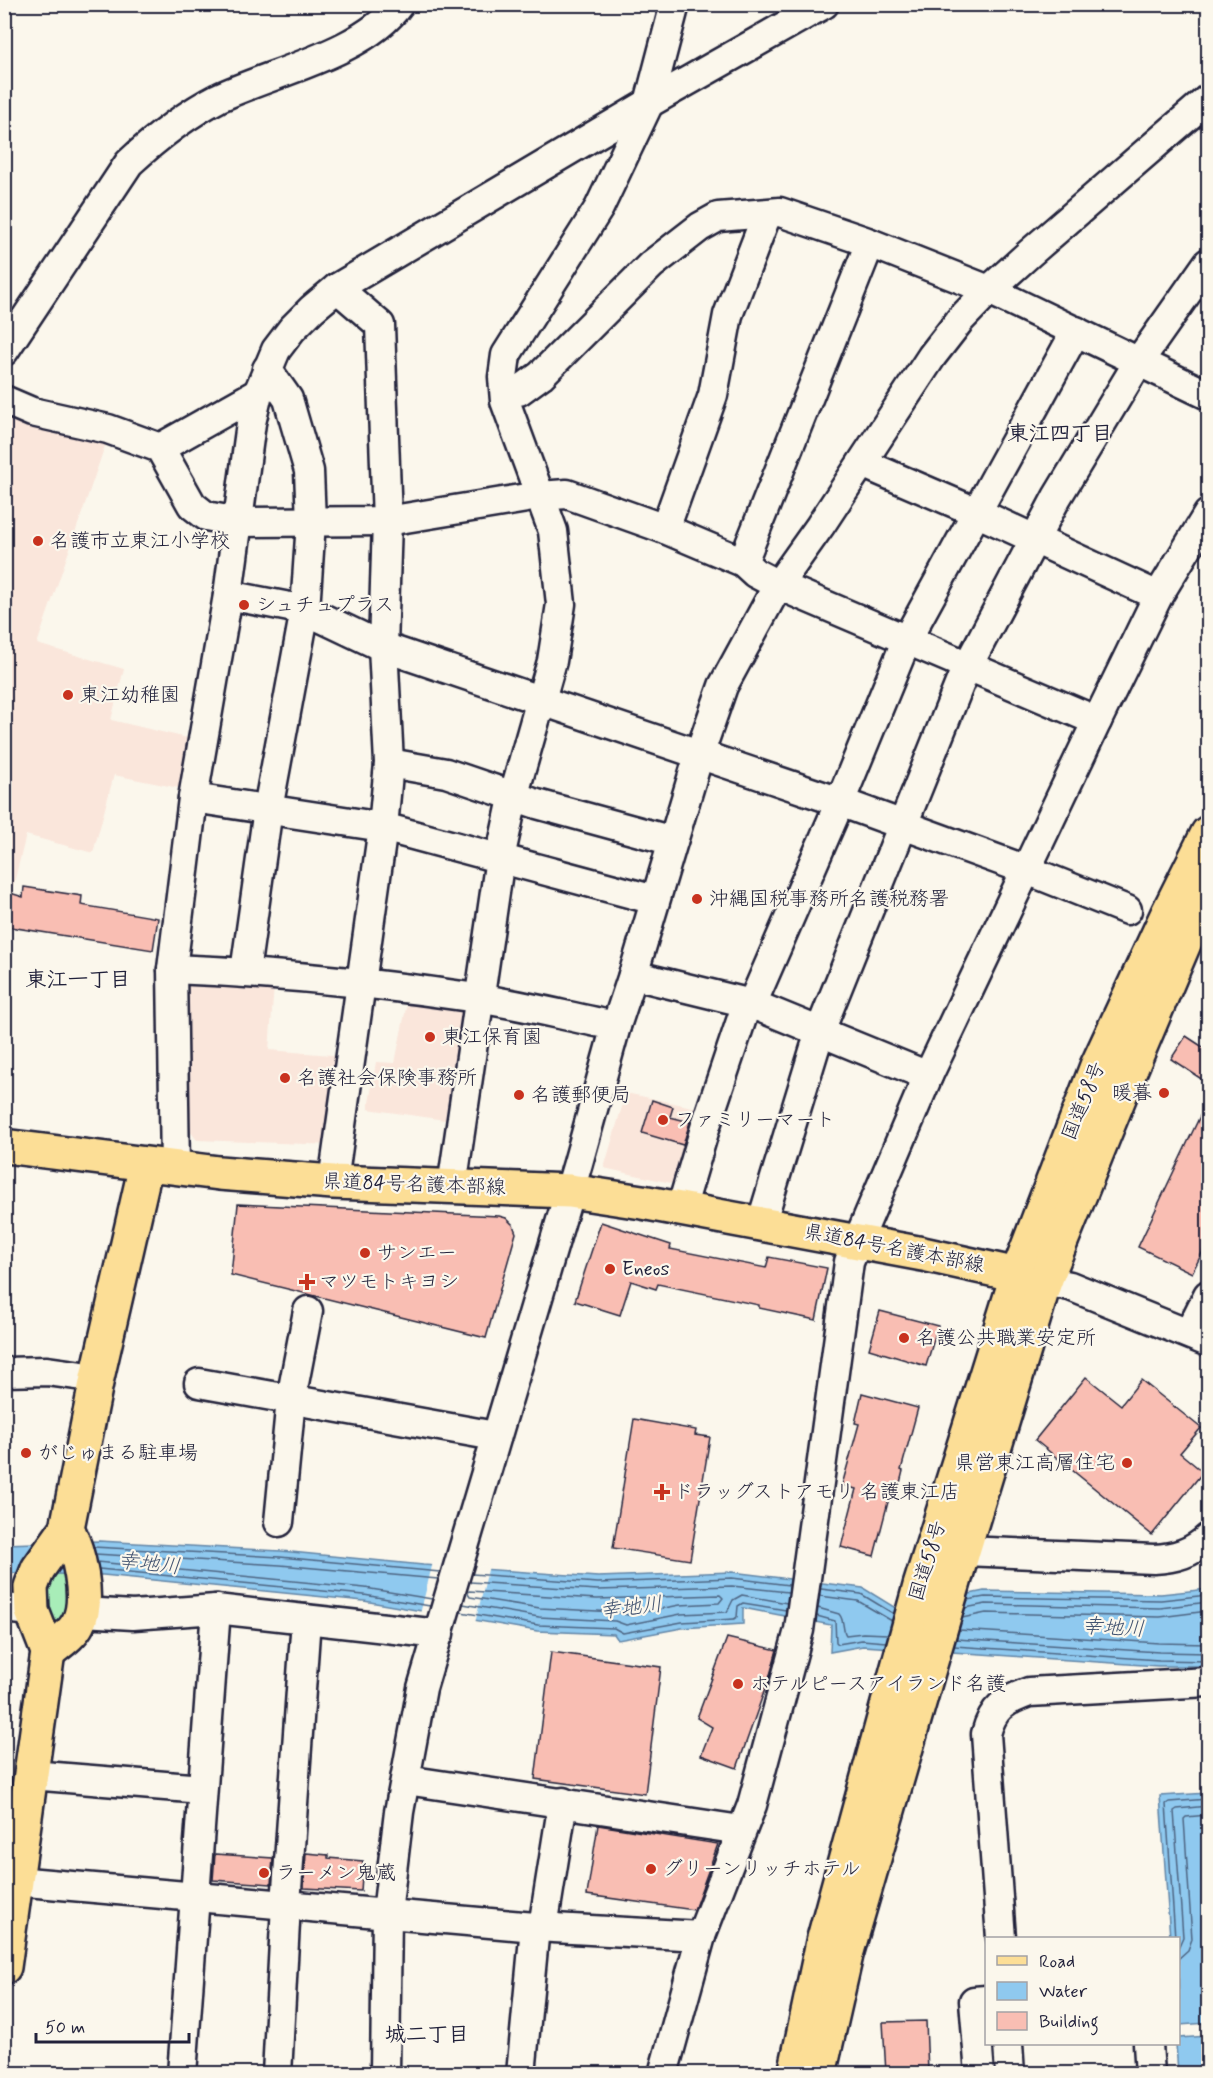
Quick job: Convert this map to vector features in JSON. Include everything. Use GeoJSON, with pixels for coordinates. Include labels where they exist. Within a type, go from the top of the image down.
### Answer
{"type":"FeatureCollection","features":[{"type":"Feature","properties":{"kind":"main road","name":"国道58号"},"geometry":{"type":"LineString","coordinates":[[795,2073],[823,1942],[920,1586],[1031,1277],[1097,1066],[1168,913],[1209,832]]}},
{"type":"Feature","properties":{"kind":"main road","name":"国道58号"},"geometry":{"type":"LineString","coordinates":[[819,2073],[846,1955],[963,1551],[1031,1277],[1200,932],[1209,893]]}},
{"type":"Feature","properties":{"kind":"main road","name":"県道84号名護本部線"},"geometry":{"type":"LineString","coordinates":[[4,1146],[160,1166],[333,1182],[570,1191],[858,1242],[1031,1277]]}},
{"type":"Feature","properties":{"kind":"main road"},"geometry":{"type":"LineString","coordinates":[[48,1652],[18,1609],[38,1569],[67,1528],[97,1378],[160,1166]]}},
{"type":"Feature","properties":{"kind":"main road"},"geometry":{"type":"LineString","coordinates":[[4,1967],[10,1880],[31,1774],[48,1652],[78,1625],[84,1612],[76,1546],[67,1528]]}},
{"type":"Feature","properties":{"kind":"street"},"geometry":{"type":"LineString","coordinates":[[4,351],[129,163],[151,142],[178,122],[218,99],[340,49],[376,26],[399,4]]}},
{"type":"Feature","properties":{"kind":"street"},"geometry":{"type":"LineString","coordinates":[[452,1187],[500,858],[514,794],[552,661],[561,604],[553,531],[505,401],[503,377],[506,355],[599,208],[649,103],[675,4]]}},
{"type":"Feature","properties":{"kind":"street"},"geometry":{"type":"LineString","coordinates":[[160,1166],[172,969],[193,798],[228,595],[251,423],[262,381],[276,350],[292,329],[337,288],[649,103],[824,4]]}},
{"type":"Feature","properties":{"kind":"street"},"geometry":{"type":"LineString","coordinates":[[385,2073],[387,1913],[399,1812],[422,1688],[495,1436],[570,1191],[616,1026],[699,755],[723,686],[778,585],[932,356],[960,320],[989,290],[1068,219],[1209,99]]}},
{"type":"Feature","properties":{"kind":"street"},"geometry":{"type":"LineString","coordinates":[[505,393],[519,391],[541,375],[651,265],[700,226],[718,217],[780,212],[870,243],[989,290],[1209,395]]}},
{"type":"Feature","properties":{"kind":"street"},"geometry":{"type":"LineString","coordinates":[[665,529],[713,395],[728,315],[767,214]]}},
{"type":"Feature","properties":{"kind":"street"},"geometry":{"type":"LineString","coordinates":[[743,562],[870,243]]}},
{"type":"Feature","properties":{"kind":"street"},"geometry":{"type":"LineString","coordinates":[[761,1224],[820,1031],[968,666],[1057,496],[1139,362],[1209,263]]}},
{"type":"Feature","properties":{"kind":"street"},"geometry":{"type":"LineString","coordinates":[[333,1182],[383,827],[389,763],[383,647],[387,521],[380,325],[337,288]]}},
{"type":"Feature","properties":{"kind":"street"},"geometry":{"type":"LineString","coordinates":[[681,1209],[706,1125],[749,1004],[840,802],[907,639],[1076,331]]}},
{"type":"Feature","properties":{"kind":"street"},"geometry":{"type":"LineString","coordinates":[[160,448],[262,381]]}},
{"type":"Feature","properties":{"kind":"street"},"geometry":{"type":"LineString","coordinates":[[244,972],[268,809],[305,610],[311,522],[309,471],[288,399],[262,381]]}},
{"type":"Feature","properties":{"kind":"street"},"geometry":{"type":"LineString","coordinates":[[4,400],[32,412],[108,429],[160,448],[192,505],[206,516],[238,522],[387,521],[539,496],[567,494],[665,529],[743,562],[755,573],[778,585],[1097,721]]}},
{"type":"Feature","properties":{"kind":"street"},"geometry":{"type":"LineString","coordinates":[[862,463],[976,512],[1158,596]]}},
{"type":"Feature","properties":{"kind":"street"},"geometry":{"type":"LineString","coordinates":[[663,2073],[701,1936],[752,1805],[799,1630],[849,1262],[928,1076],[1097,721],[1158,596],[1209,513]]}},
{"type":"Feature","properties":{"kind":"street"},"geometry":{"type":"LineString","coordinates":[[228,595],[305,610],[383,647],[840,802],[1027,870],[1127,910]]}},
{"type":"Feature","properties":{"kind":"street"},"geometry":{"type":"LineString","coordinates":[[389,763],[446,773],[514,794],[537,804],[673,841]]}},
{"type":"Feature","properties":{"kind":"street"},"geometry":{"type":"LineString","coordinates":[[193,798],[383,827],[655,900]]}},
{"type":"Feature","properties":{"kind":"street"},"geometry":{"type":"LineString","coordinates":[[172,969],[244,972],[361,983],[479,999],[616,1026]]}},
{"type":"Feature","properties":{"kind":"street"},"geometry":{"type":"LineString","coordinates":[[633,975],[749,1004],[928,1076]]}},
{"type":"Feature","properties":{"kind":"street"},"geometry":{"type":"LineString","coordinates":[[1031,1277],[1070,1286],[1199,1338],[1209,1294]]}},
{"type":"Feature","properties":{"kind":"street"},"geometry":{"type":"LineString","coordinates":[[279,1522],[291,1399],[308,1311]]}},
{"type":"Feature","properties":{"kind":"street"},"geometry":{"type":"LineString","coordinates":[[4,1372],[46,1371],[97,1378]]}},
{"type":"Feature","properties":{"kind":"street"},"geometry":{"type":"LineString","coordinates":[[199,1383],[495,1436]]}},
{"type":"Feature","properties":{"kind":"street"},"geometry":{"type":"LineString","coordinates":[[963,1551],[1154,1559],[1172,1558],[1209,1539]]}},
{"type":"Feature","properties":{"kind":"street"},"geometry":{"type":"LineString","coordinates":[[84,1612],[132,1615],[216,1609],[306,1619],[440,1629]]}},
{"type":"Feature","properties":{"kind":"street"},"geometry":{"type":"LineString","coordinates":[[182,2073],[216,1609]]}},
{"type":"Feature","properties":{"kind":"street"},"geometry":{"type":"LineString","coordinates":[[277,2073],[306,1619]]}},
{"type":"Feature","properties":{"kind":"street"},"geometry":{"type":"LineString","coordinates":[[1001,1937],[986,1734],[990,1718],[999,1706],[1029,1692],[1209,1682]]}},
{"type":"Feature","properties":{"kind":"street"},"geometry":{"type":"LineString","coordinates":[[31,1774],[202,1789]]}},
{"type":"Feature","properties":{"kind":"street"},"geometry":{"type":"LineString","coordinates":[[406,1780],[741,1830]]}},
{"type":"Feature","properties":{"kind":"street"},"geometry":{"type":"LineString","coordinates":[[522,2073],[539,1927],[563,1802]]}},
{"type":"Feature","properties":{"kind":"street"},"geometry":{"type":"LineString","coordinates":[[10,1880],[539,1927],[701,1936]]}},
{"type":"Feature","properties":{"kind":"street"},"geometry":{"type":"LineString","coordinates":[[980,2000],[980,2073]]}},
{"type":"Feature","properties":{"kind":"street"},"geometry":{"type":"LineString","coordinates":[[1008,2045],[1010,2073]]}},
{"type":"Feature","properties":{"kind":"street"},"geometry":{"type":"LineString","coordinates":[[1148,2045],[1150,2073]]}},
{"type":"Feature","properties":{"kind":"shaded area"},"geometry":{"type":"Polygon","coordinates":[[[4,418],[108,437],[37,644],[124,669],[111,720],[187,738],[179,788],[114,775],[93,853],[26,835],[5,919],[4,418]]]}},
{"type":"Feature","properties":{"kind":"shaded area"},"geometry":{"type":"Polygon","coordinates":[[[185,977],[274,986],[269,1050],[344,1056],[333,1145],[197,1140],[185,1125],[185,977]]]}},
{"type":"Feature","properties":{"kind":"shaded area","name":"東江保育園"},"geometry":{"type":"Polygon","coordinates":[[[407,1003],[464,1012],[445,1120],[368,1109],[376,1062],[395,1063],[407,1003]]]}},
{"type":"Feature","properties":{"kind":"shaded area"},"geometry":{"type":"Polygon","coordinates":[[[626,1093],[702,1109],[684,1186],[604,1168],[626,1093]]]}},
{"type":"Feature","properties":{"kind":"green space"},"geometry":{"type":"Polygon","coordinates":[[[66,1560],[78,1605],[54,1632],[40,1581],[66,1560]]]}},
{"type":"Feature","properties":{"kind":"water","name":"幸地川"},"geometry":{"type":"Polygon","coordinates":[[[99,1541],[281,1551],[423,1565],[598,1577],[732,1572],[863,1588],[897,1609],[984,1591],[1161,1594],[1208,1589],[1208,1666],[1158,1666],[863,1646],[830,1652],[831,1625],[743,1608],[743,1624],[682,1628],[618,1640],[614,1634],[537,1631],[364,1601],[103,1575],[5,1573],[4,1544],[99,1541]]]}},
{"type":"Feature","properties":{"kind":"water"},"geometry":{"type":"Polygon","coordinates":[[[1208,1793],[1208,2023],[1180,2025],[1180,1937],[1170,1937],[1160,1796],[1208,1793]]]}},
{"type":"Feature","properties":{"kind":"water"},"geometry":{"type":"Polygon","coordinates":[[[1208,2036],[1208,2073],[1178,2073],[1176,2045],[1180,2045],[1180,2038],[1208,2036]]]}},
{"type":"Feature","properties":{"kind":"pier"},"geometry":{"type":"Polygon","coordinates":[[[433,1562],[489,1566],[475,1623],[420,1614],[433,1562]]]}},
{"type":"Feature","properties":{"kind":"building"},"geometry":{"type":"Polygon","coordinates":[[[24,887],[82,896],[81,905],[158,918],[153,950],[4,926],[4,891],[23,897],[24,887]]]}},
{"type":"Feature","properties":{"kind":"building"},"geometry":{"type":"Polygon","coordinates":[[[1186,1036],[1209,1051],[1209,1084],[1171,1059],[1186,1036]]]}},
{"type":"Feature","properties":{"kind":"building"},"geometry":{"type":"Polygon","coordinates":[[[1209,1097],[1209,1239],[1192,1273],[1138,1247],[1209,1097]]]}},
{"type":"Feature","properties":{"kind":"building","name":"ファミリーマート"},"geometry":{"type":"Polygon","coordinates":[[[652,1100],[673,1107],[670,1117],[690,1122],[683,1145],[642,1133],[652,1100]]]}},
{"type":"Feature","properties":{"kind":"building","name":"サンエー"},"geometry":{"type":"Polygon","coordinates":[[[238,1204],[506,1218],[513,1225],[516,1233],[486,1338],[231,1275],[238,1204]]]}},
{"type":"Feature","properties":{"kind":"building"},"geometry":{"type":"Polygon","coordinates":[[[601,1222],[671,1245],[670,1249],[766,1268],[769,1257],[827,1268],[816,1320],[759,1308],[759,1305],[658,1284],[656,1289],[631,1281],[620,1315],[575,1301],[601,1222]]]}},
{"type":"Feature","properties":{"kind":"building","name":"名護公共職業安定所"},"geometry":{"type":"Polygon","coordinates":[[[880,1311],[938,1326],[926,1366],[869,1349],[880,1311]]]}},
{"type":"Feature","properties":{"kind":"building","name":"県営東江高層住宅"},"geometry":{"type":"Polygon","coordinates":[[[1086,1377],[1121,1405],[1141,1380],[1201,1428],[1180,1453],[1203,1472],[1152,1535],[1035,1440],[1086,1377]]]}},
{"type":"Feature","properties":{"kind":"building"},"geometry":{"type":"Polygon","coordinates":[[[862,1393],[918,1408],[901,1470],[903,1471],[896,1499],[889,1498],[874,1556],[841,1547],[856,1489],[842,1485],[859,1424],[855,1423],[862,1393]]]}},
{"type":"Feature","properties":{"kind":"building","name":"ドラッグストアモリ 名護東江店"},"geometry":{"type":"Polygon","coordinates":[[[634,1419],[696,1430],[695,1435],[710,1437],[690,1560],[613,1548],[634,1419]]]}},
{"type":"Feature","properties":{"kind":"building","name":"ホテルピースアイランド名護"},"geometry":{"type":"Polygon","coordinates":[[[727,1638],[777,1650],[737,1768],[701,1755],[712,1727],[697,1718],[727,1638]]]}},
{"type":"Feature","properties":{"kind":"building"},"geometry":{"type":"Polygon","coordinates":[[[551,1652],[661,1667],[645,1794],[535,1779],[551,1652]]]}},
{"type":"Feature","properties":{"kind":"building","name":"グリーンリッチホテル"},"geometry":{"type":"Polygon","coordinates":[[[598,1825],[718,1844],[694,1910],[587,1895],[598,1825]]]}},
{"type":"Feature","properties":{"kind":"building"},"geometry":{"type":"Polygon","coordinates":[[[306,1853],[328,1855],[328,1858],[363,1861],[361,1891],[304,1888],[306,1853]]]}},
{"type":"Feature","properties":{"kind":"building"},"geometry":{"type":"Polygon","coordinates":[[[215,1854],[273,1858],[271,1884],[213,1880],[215,1854]]]}},
{"type":"Feature","properties":{"kind":"building"},"geometry":{"type":"Polygon","coordinates":[[[926,2021],[928,2073],[886,2073],[883,2022],[926,2021]]]}},
{"type":"Feature","properties":{"kind":"place","name":"名護市立東江小学校"},"geometry":{"type":"Point","coordinates":[38,541]}},
{"type":"Feature","properties":{"kind":"place","name":"シュチュプラス"},"geometry":{"type":"Point","coordinates":[244,605]}},
{"type":"Feature","properties":{"kind":"place","name":"東江幼稚園"},"geometry":{"type":"Point","coordinates":[68,695]}},
{"type":"Feature","properties":{"kind":"place","name":"沖縄国税事務所名護税務署"},"geometry":{"type":"Point","coordinates":[697,899]}},
{"type":"Feature","properties":{"kind":"place","name":"東江保育園"},"geometry":{"type":"Point","coordinates":[430,1037]}},
{"type":"Feature","properties":{"kind":"place","name":"名護社会保険事務所"},"geometry":{"type":"Point","coordinates":[285,1078]}},
{"type":"Feature","properties":{"kind":"place","name":"暖暮"},"geometry":{"type":"Point","coordinates":[1164,1093]}},
{"type":"Feature","properties":{"kind":"place","name":"名護郵便局"},"geometry":{"type":"Point","coordinates":[519,1095]}},
{"type":"Feature","properties":{"kind":"place","name":"ファミリーマート"},"geometry":{"type":"Point","coordinates":[663,1120]}},
{"type":"Feature","properties":{"kind":"place","name":"サンエー"},"geometry":{"type":"Point","coordinates":[365,1253]}},
{"type":"Feature","properties":{"kind":"place","name":"Eneos"},"geometry":{"type":"Point","coordinates":[610,1269]}},
{"type":"Feature","properties":{"kind":"place","name":"マツモトキヨシ"},"geometry":{"type":"Point","coordinates":[307,1282]}},
{"type":"Feature","properties":{"kind":"place","name":"名護公共職業安定所"},"geometry":{"type":"Point","coordinates":[904,1338]}},
{"type":"Feature","properties":{"kind":"place","name":"がじゅまる駐車場"},"geometry":{"type":"Point","coordinates":[26,1453]}},
{"type":"Feature","properties":{"kind":"place","name":"県営東江高層住宅"},"geometry":{"type":"Point","coordinates":[1127,1463]}},
{"type":"Feature","properties":{"kind":"place","name":"ドラッグストアモリ 名護東江店"},"geometry":{"type":"Point","coordinates":[662,1492]}},
{"type":"Feature","properties":{"kind":"place","name":"ホテルピースアイランド名護"},"geometry":{"type":"Point","coordinates":[738,1684]}},
{"type":"Feature","properties":{"kind":"place","name":"グリーンリッチホテル"},"geometry":{"type":"Point","coordinates":[651,1869]}},
{"type":"Feature","properties":{"kind":"place","name":"ラーメン鬼蔵"},"geometry":{"type":"Point","coordinates":[264,1873]}},
{"type":"Feature","properties":{"kind":"district","name":"東江四丁目"},"geometry":{"type":"Point","coordinates":[1060,434]}},
{"type":"Feature","properties":{"kind":"district","name":"東江一丁目"},"geometry":{"type":"Point","coordinates":[78,980]}},
{"type":"Feature","properties":{"kind":"district","name":"城二丁目"},"geometry":{"type":"Point","coordinates":[427,2035]}}]}
